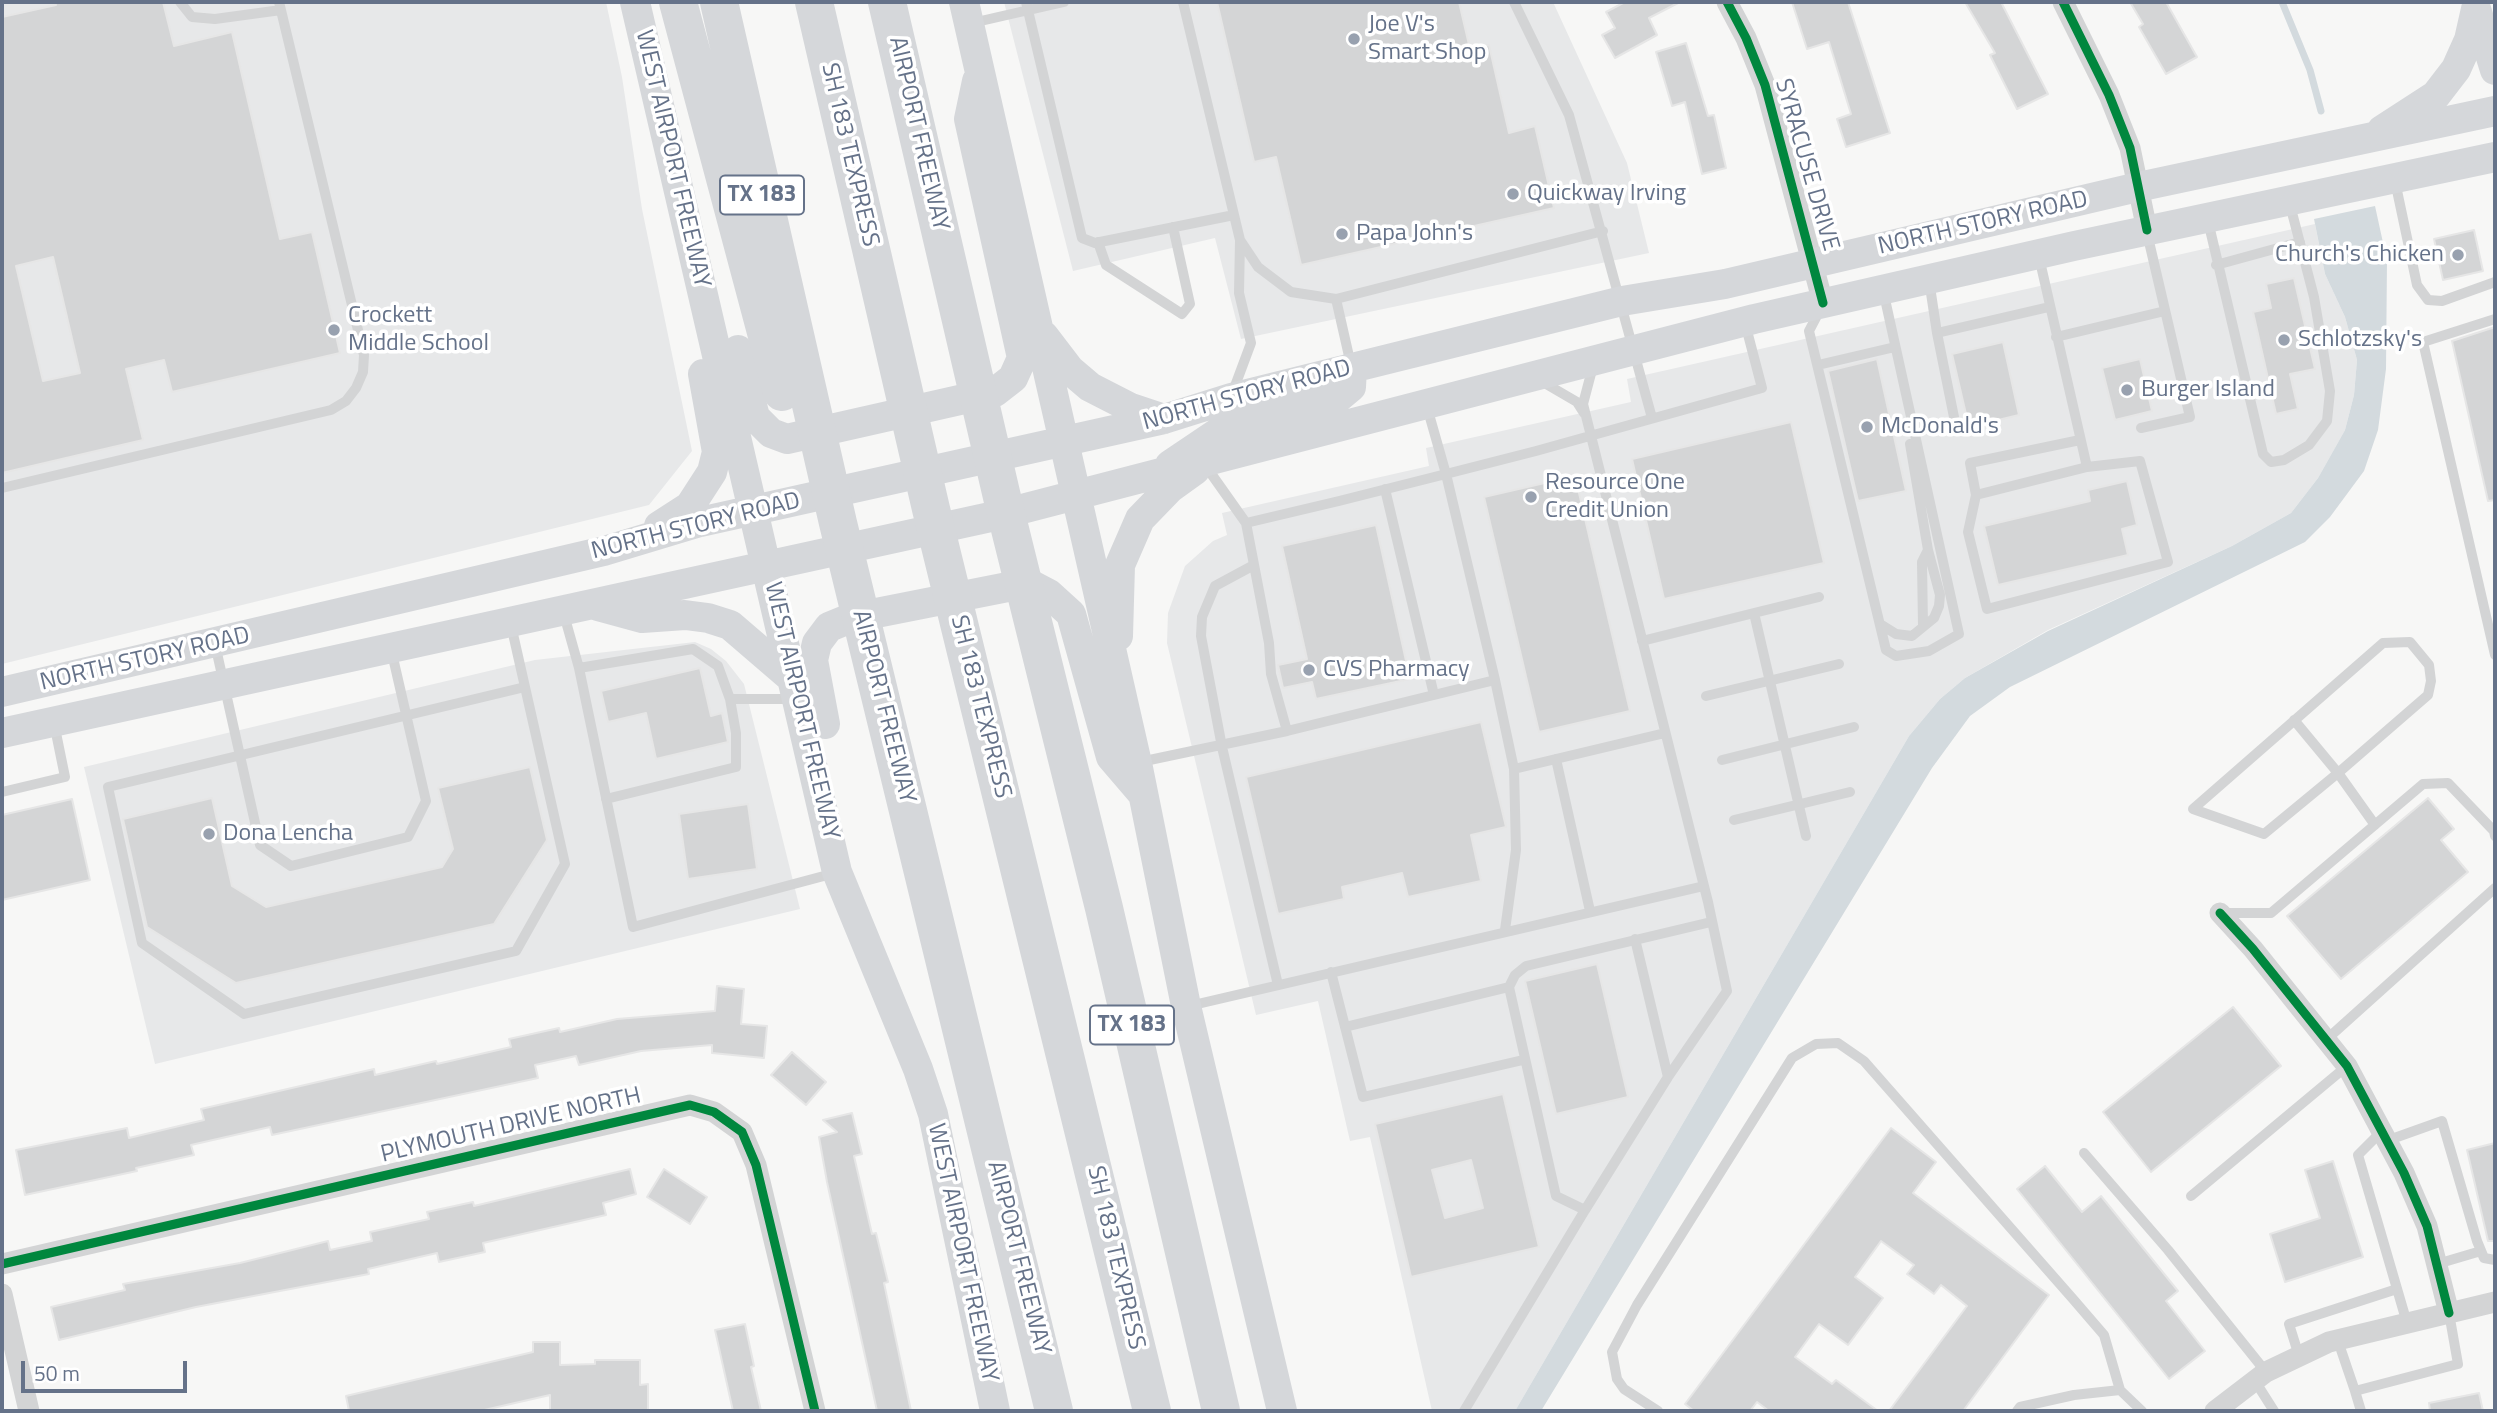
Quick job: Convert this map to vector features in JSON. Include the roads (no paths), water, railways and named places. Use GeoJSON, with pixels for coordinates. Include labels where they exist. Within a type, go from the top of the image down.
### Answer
{"type":"FeatureCollection","features":[{"type":"Feature","properties":{"kind":"highway"},"geometry":{"type":"LineString","coordinates":[[678,2],[806,388]]}},
{"type":"Feature","properties":{"kind":"highway","name":"AIRPORT FREEWAY"},"geometry":{"type":"LineString","coordinates":[[719,2],[838,523],[1055,1411]]}},
{"type":"Feature","properties":{"kind":"highway"},"geometry":{"type":"LineString","coordinates":[[744,2],[806,388]]}},
{"type":"Feature","properties":{"kind":"highway","name":"SH 183 TEXPRESS"},"geometry":{"type":"LineString","coordinates":[[789,2],[888,375],[953,649],[1125,1411]]}},
{"type":"Feature","properties":{"kind":"highway","name":"SH 183 TEXPRESS"},"geometry":{"type":"LineString","coordinates":[[814,2],[888,375]]}},
{"type":"Feature","properties":{"kind":"highway","name":"AIRPORT FREEWAY"},"geometry":{"type":"LineString","coordinates":[[887,2],[970,360],[1114,948],[1221,1411]]}},
{"type":"Feature","properties":{"kind":"highway"},"geometry":{"type":"LineString","coordinates":[[907,2],[917,130]]}},
{"type":"Feature","properties":{"kind":"highway","name":"SH 183 TEXPRESS"},"geometry":{"type":"LineString","coordinates":[[953,649],[1152,1411]]}},
{"type":"Feature","properties":{"kind":"main road","name":"WEST AIRPORT FREEWAY"},"geometry":{"type":"LineString","coordinates":[[635,2],[838,872],[933,1114],[995,1411]]}},
{"type":"Feature","properties":{"kind":"main road"},"geometry":{"type":"LineString","coordinates":[[2476,5],[2495,70]]}},
{"type":"Feature","properties":{"kind":"main road"},"geometry":{"type":"LineString","coordinates":[[2373,137],[2436,95],[2460,60],[2476,5]]}},
{"type":"Feature","properties":{"kind":"main road"},"geometry":{"type":"LineString","coordinates":[[967,13],[1074,495],[1137,763],[1186,1006],[1282,1411]]}},
{"type":"Feature","properties":{"kind":"main road"},"geometry":{"type":"LineString","coordinates":[[667,144],[696,187],[755,417],[771,433],[787,439],[995,392],[1013,378],[1022,358],[969,119],[979,70]]}},
{"type":"Feature","properties":{"kind":"main road","name":"NORTH STORY ROAD"},"geometry":{"type":"LineString","coordinates":[[2,692],[604,551],[700,522],[1164,419],[1231,398],[1622,301],[1725,284],[2138,187],[2495,111]]}},
{"type":"Feature","properties":{"kind":"main road"},"geometry":{"type":"LineString","coordinates":[[604,551],[668,521],[690,506],[712,472],[717,452],[663,195],[667,144]]}},
{"type":"Feature","properties":{"kind":"main road","name":"NORTH STORY ROAD"},"geometry":{"type":"LineString","coordinates":[[2,733],[769,568],[995,516],[1204,464],[1745,321],[2147,230],[2495,157]]}},
{"type":"Feature","properties":{"kind":"main road"},"geometry":{"type":"LineString","coordinates":[[1038,327],[1070,370],[1090,387],[1130,408],[1164,419]]}},
{"type":"Feature","properties":{"kind":"main road"},"geometry":{"type":"LineString","coordinates":[[1156,475],[1219,432],[1339,397],[1351,387],[1352,368]]}},
{"type":"Feature","properties":{"kind":"main road"},"geometry":{"type":"LineString","coordinates":[[1117,675],[1121,565],[1140,519],[1170,488],[1204,464]]}},
{"type":"Feature","properties":{"kind":"main road"},"geometry":{"type":"LineString","coordinates":[[852,902],[853,865],[813,660],[817,643],[829,627],[851,618],[1028,583],[1049,594],[1071,614],[1111,757],[1144,795]]}},
{"type":"Feature","properties":{"kind":"main road"},"geometry":{"type":"LineString","coordinates":[[594,604],[642,618],[684,615],[708,618],[730,625],[797,689]]}},
{"type":"Feature","properties":{"kind":"street","name":"SYRACUSE DRIVE"},"geometry":{"type":"LineString","coordinates":[[1727,2],[1765,85],[1815,263],[1823,303]]}},
{"type":"Feature","properties":{"kind":"street"},"geometry":{"type":"LineString","coordinates":[[2063,2],[2109,95],[2130,148],[2147,230]]}},
{"type":"Feature","properties":{"kind":"street"},"geometry":{"type":"LineString","coordinates":[[2220,913],[2253,949],[2347,1066],[2404,1173],[2427,1226],[2449,1313]]}},
{"type":"Feature","properties":{"kind":"street","name":"PLYMOUTH DRIVE NORTH"},"geometry":{"type":"LineString","coordinates":[[2,1264],[690,1105],[714,1112],[742,1132],[757,1165],[815,1411]]}},
{"type":"Feature","properties":{"kind":"street"},"geometry":{"type":"LineString","coordinates":[[2,1294],[29,1411]]}},
{"type":"Feature","properties":{"kind":"street"},"geometry":{"type":"LineString","coordinates":[[2214,1411],[2260,1376],[2338,1340],[2495,1302]]}},
{"type":"Feature","properties":{"kind":"lane"},"geometry":{"type":"LineString","coordinates":[[2,488],[331,410],[346,401],[363,372],[364,355],[280,6],[215,19],[192,18],[180,2]]}},
{"type":"Feature","properties":{"kind":"lane"},"geometry":{"type":"LineString","coordinates":[[967,13],[1065,2]]}},
{"type":"Feature","properties":{"kind":"lane"},"geometry":{"type":"LineString","coordinates":[[1183,2],[1240,240],[1240,293],[1251,343],[1231,398]]}},
{"type":"Feature","properties":{"kind":"lane"},"geometry":{"type":"LineString","coordinates":[[1514,2],[1569,115],[1653,418]]}},
{"type":"Feature","properties":{"kind":"lane"},"geometry":{"type":"LineString","coordinates":[[1028,6],[1082,239],[1098,242],[1234,215]]}},
{"type":"Feature","properties":{"kind":"lane"},"geometry":{"type":"LineString","coordinates":[[2395,178],[2417,285],[2428,300],[2442,301],[2495,282]]}},
{"type":"Feature","properties":{"kind":"lane"},"geometry":{"type":"LineString","coordinates":[[2207,218],[2263,454],[2271,461],[2284,460],[2309,445],[2327,421],[2330,391],[2314,297],[2289,201]]}},
{"type":"Feature","properties":{"kind":"lane"},"geometry":{"type":"LineString","coordinates":[[1098,242],[1106,265],[1182,314],[1190,304],[1172,227]]}},
{"type":"Feature","properties":{"kind":"lane"},"geometry":{"type":"LineString","coordinates":[[2141,428],[2190,417],[2147,230]]}},
{"type":"Feature","properties":{"kind":"lane"},"geometry":{"type":"LineString","coordinates":[[1240,240],[1258,267],[1291,292],[1336,299],[1603,231]]}},
{"type":"Feature","properties":{"kind":"lane"},"geometry":{"type":"LineString","coordinates":[[2216,265],[2300,242]]}},
{"type":"Feature","properties":{"kind":"lane"},"geometry":{"type":"LineString","coordinates":[[2038,254],[2087,467]]}},
{"type":"Feature","properties":{"kind":"lane"},"geometry":{"type":"LineString","coordinates":[[1929,279],[1955,422]]}},
{"type":"Feature","properties":{"kind":"lane"},"geometry":{"type":"LineString","coordinates":[[1823,303],[1809,331],[1886,650],[1896,656],[1928,651],[1959,634],[1883,289]]}},
{"type":"Feature","properties":{"kind":"lane"},"geometry":{"type":"LineString","coordinates":[[1336,299],[1352,368]]}},
{"type":"Feature","properties":{"kind":"lane"},"geometry":{"type":"LineString","coordinates":[[1937,334],[2049,307]]}},
{"type":"Feature","properties":{"kind":"lane"},"geometry":{"type":"LineString","coordinates":[[2056,337],[2165,311]]}},
{"type":"Feature","properties":{"kind":"lane"},"geometry":{"type":"LineString","coordinates":[[2495,319],[2423,342],[2495,655]]}},
{"type":"Feature","properties":{"kind":"lane"},"geometry":{"type":"LineString","coordinates":[[1246,523],[1446,474],[1762,388],[1745,321]]}},
{"type":"Feature","properties":{"kind":"lane"},"geometry":{"type":"LineString","coordinates":[[1818,365],[1895,347]]}},
{"type":"Feature","properties":{"kind":"lane"},"geometry":{"type":"LineString","coordinates":[[1464,1411],[1668,1077],[1727,991],[1583,404],[1588,376],[1596,360]]}},
{"type":"Feature","properties":{"kind":"lane"},"geometry":{"type":"LineString","coordinates":[[1533,376],[1577,402],[1587,418]]}},
{"type":"Feature","properties":{"kind":"lane"},"geometry":{"type":"LineString","coordinates":[[1880,624],[1896,634],[1912,636],[1934,618],[1940,595],[1928,550],[1911,457],[1907,400]]}},
{"type":"Feature","properties":{"kind":"lane"},"geometry":{"type":"LineString","coordinates":[[1427,404],[1446,474],[1514,769],[1516,850],[1505,930]]}},
{"type":"Feature","properties":{"kind":"lane"},"geometry":{"type":"LineString","coordinates":[[1976,495],[2087,467],[2140,461],[2168,562],[1987,609],[1968,532],[1976,495],[1970,463],[2080,440]]}},
{"type":"Feature","properties":{"kind":"lane"},"geometry":{"type":"LineString","coordinates":[[1204,464],[1246,523],[1269,643],[1271,674],[1287,731]]}},
{"type":"Feature","properties":{"kind":"lane"},"geometry":{"type":"LineString","coordinates":[[1385,489],[1434,695]]}},
{"type":"Feature","properties":{"kind":"lane"},"geometry":{"type":"LineString","coordinates":[[1923,626],[1922,562],[1928,550]]}},
{"type":"Feature","properties":{"kind":"lane"},"geometry":{"type":"LineString","coordinates":[[1254,565],[1229,576],[1216,586],[1202,617],[1201,636],[1223,747],[1278,985]]}},
{"type":"Feature","properties":{"kind":"lane"},"geometry":{"type":"LineString","coordinates":[[1642,641],[1819,597]]}},
{"type":"Feature","properties":{"kind":"lane"},"geometry":{"type":"LineString","coordinates":[[563,611],[579,668],[633,927],[838,872]]}},
{"type":"Feature","properties":{"kind":"lane"},"geometry":{"type":"LineString","coordinates":[[1754,613],[1806,836]]}},
{"type":"Feature","properties":{"kind":"lane"},"geometry":{"type":"LineString","coordinates":[[511,622],[565,864],[516,951],[244,1014],[142,943],[108,787],[525,687]]}},
{"type":"Feature","properties":{"kind":"lane"},"geometry":{"type":"LineString","coordinates":[[2396,640],[2410,642],[2429,666],[2431,681],[2428,695],[2337,773],[2264,834],[2193,808],[2384,643],[2396,640]]}},
{"type":"Feature","properties":{"kind":"lane"},"geometry":{"type":"LineString","coordinates":[[215,644],[260,845],[291,866],[408,837],[426,801],[391,649]]}},
{"type":"Feature","properties":{"kind":"lane"},"geometry":{"type":"LineString","coordinates":[[579,668],[693,649],[718,666],[730,699],[736,733],[736,767],[606,799]]}},
{"type":"Feature","properties":{"kind":"lane"},"geometry":{"type":"LineString","coordinates":[[1706,696],[1839,664]]}},
{"type":"Feature","properties":{"kind":"lane"},"geometry":{"type":"LineString","coordinates":[[1137,763],[1223,747],[1495,680]]}},
{"type":"Feature","properties":{"kind":"lane"},"geometry":{"type":"LineString","coordinates":[[730,699],[797,689]]}},
{"type":"Feature","properties":{"kind":"lane"},"geometry":{"type":"LineString","coordinates":[[2294,720],[2375,825]]}},
{"type":"Feature","properties":{"kind":"lane"},"geometry":{"type":"LineString","coordinates":[[2,792],[65,777],[54,722]]}},
{"type":"Feature","properties":{"kind":"lane"},"geometry":{"type":"LineString","coordinates":[[1721,760],[1854,727]]}},
{"type":"Feature","properties":{"kind":"lane"},"geometry":{"type":"LineString","coordinates":[[1514,769],[1665,733]]}},
{"type":"Feature","properties":{"kind":"lane"},"geometry":{"type":"LineString","coordinates":[[1556,759],[1590,911]]}},
{"type":"Feature","properties":{"kind":"lane"},"geometry":{"type":"LineString","coordinates":[[2220,913],[2271,913],[2423,784],[2448,783],[2494,831],[2495,836]]}},
{"type":"Feature","properties":{"kind":"lane"},"geometry":{"type":"LineString","coordinates":[[1734,820],[1850,792]]}},
{"type":"Feature","properties":{"kind":"lane"},"geometry":{"type":"LineString","coordinates":[[1186,1006],[1703,886]]}},
{"type":"Feature","properties":{"kind":"lane"},"geometry":{"type":"LineString","coordinates":[[2327,1040],[2495,888]]}},
{"type":"Feature","properties":{"kind":"lane"},"geometry":{"type":"LineString","coordinates":[[1585,1210],[1556,1196],[1523,1060],[1509,987],[1515,975],[1526,966],[1711,922]]}},
{"type":"Feature","properties":{"kind":"lane"},"geometry":{"type":"LineString","coordinates":[[1636,939],[1668,1077]]}},
{"type":"Feature","properties":{"kind":"lane"},"geometry":{"type":"LineString","coordinates":[[1331,972],[1363,1097],[1523,1060]]}},
{"type":"Feature","properties":{"kind":"lane"},"geometry":{"type":"LineString","coordinates":[[1345,1027],[1509,987]]}},
{"type":"Feature","properties":{"kind":"lane"},"geometry":{"type":"LineString","coordinates":[[1658,1411],[1624,1389],[1617,1379],[1612,1352],[1643,1294],[1792,1058],[1816,1044],[1838,1044],[1864,1060],[2104,1335],[2120,1390],[2142,1411]]}},
{"type":"Feature","properties":{"kind":"lane"},"geometry":{"type":"LineString","coordinates":[[2191,1196],[2347,1066]]}},
{"type":"Feature","properties":{"kind":"lane"},"geometry":{"type":"LineString","coordinates":[[2407,1324],[2358,1155],[2384,1137],[2442,1121],[2481,1251],[2484,1258],[2495,1260]]}},
{"type":"Feature","properties":{"kind":"lane"},"geometry":{"type":"LineString","coordinates":[[2084,1153],[2177,1260],[2260,1376],[2274,1411]]}},
{"type":"Feature","properties":{"kind":"lane"},"geometry":{"type":"LineString","coordinates":[[2437,1264],[2481,1251]]}},
{"type":"Feature","properties":{"kind":"lane"},"geometry":{"type":"LineString","coordinates":[[2299,1356],[2289,1324],[2397,1289]]}},
{"type":"Feature","properties":{"kind":"lane"},"geometry":{"type":"LineString","coordinates":[[2355,1391],[2458,1364],[2449,1313]]}},
{"type":"Feature","properties":{"kind":"lane"},"geometry":{"type":"LineString","coordinates":[[2338,1340],[2361,1411]]}},
{"type":"Feature","properties":{"kind":"lane"},"geometry":{"type":"LineString","coordinates":[[2017,1411],[2020,1407],[2074,1395],[2120,1390]]}},
{"type":"Feature","properties":{"kind":"waterway"},"geometry":{"type":"LineString","coordinates":[[2282,2],[2310,70],[2321,111]]}},
{"type":"Feature","properties":{"kind":"place","name":"Joe V's Smart Shop"},"geometry":{"type":"Point","coordinates":[1354,39]}},
{"type":"Feature","properties":{"kind":"place","name":"Quickway Irving"},"geometry":{"type":"Point","coordinates":[1513,194]}},
{"type":"Feature","properties":{"kind":"place","name":"Papa John's"},"geometry":{"type":"Point","coordinates":[1342,234]}},
{"type":"Feature","properties":{"kind":"place","name":"Church's Chicken"},"geometry":{"type":"Point","coordinates":[2458,255]}},
{"type":"Feature","properties":{"kind":"place","name":"Crockett Middle School"},"geometry":{"type":"Point","coordinates":[334,330]}},
{"type":"Feature","properties":{"kind":"place","name":"Schlotzsky's"},"geometry":{"type":"Point","coordinates":[2284,340]}},
{"type":"Feature","properties":{"kind":"place","name":"Burger Island"},"geometry":{"type":"Point","coordinates":[2127,390]}},
{"type":"Feature","properties":{"kind":"place","name":"McDonald's"},"geometry":{"type":"Point","coordinates":[1867,427]}},
{"type":"Feature","properties":{"kind":"place","name":"Resource One Credit Union"},"geometry":{"type":"Point","coordinates":[1531,497]}},
{"type":"Feature","properties":{"kind":"place","name":"CVS Pharmacy"},"geometry":{"type":"Point","coordinates":[1309,670]}},
{"type":"Feature","properties":{"kind":"place","name":"Dona Lencha"},"geometry":{"type":"Point","coordinates":[209,834]}}]}
